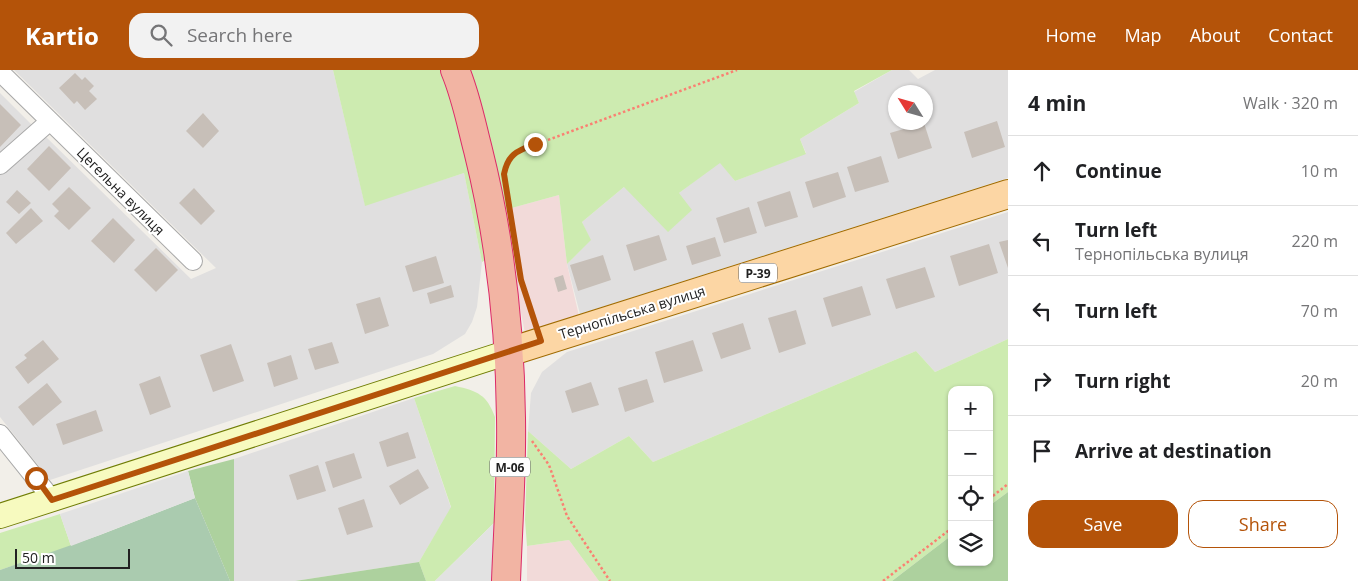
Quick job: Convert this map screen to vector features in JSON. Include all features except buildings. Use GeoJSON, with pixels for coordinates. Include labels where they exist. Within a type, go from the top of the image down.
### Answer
{"type":"FeatureCollection","features":[{"type":"Feature","properties":{"kind":"highway","name":"М-06"},"geometry":{"type":"LineString","coordinates":[[456,70],[462,85],[483,169],[498,247],[509,352],[511,418],[506,581]]}},
{"type":"Feature","properties":{"kind":"main road","name":"Тернопільська вулиця"},"geometry":{"type":"LineString","coordinates":[[0,516],[541,341],[1008,194]]}},
{"type":"Feature","properties":{"kind":"street","name":"Цегельна вулиця"},"geometry":{"type":"LineString","coordinates":[[0,72],[193,261]]}},
{"type":"Feature","properties":{"kind":"street"},"geometry":{"type":"LineString","coordinates":[[0,165],[50,121]]}},
{"type":"Feature","properties":{"kind":"street"},"geometry":{"type":"LineString","coordinates":[[0,434],[52,500]]}},
{"type":"Feature","properties":{"kind":"path"},"geometry":{"type":"LineString","coordinates":[[504,174],[507,161],[518,151],[737,70]]}},
{"type":"Feature","properties":{"kind":"path"},"geometry":{"type":"LineString","coordinates":[[524,289],[541,341]]}},
{"type":"Feature","properties":{"kind":"path"},"geometry":{"type":"LineString","coordinates":[[528,434],[550,465],[567,516],[610,581]]}},
{"type":"Feature","properties":{"kind":"path"},"geometry":{"type":"LineString","coordinates":[[993,496],[1008,484]]}},
{"type":"Feature","properties":{"kind":"path"},"geometry":{"type":"LineString","coordinates":[[883,581],[948,531]]}},
{"type":"Feature","properties":{"kind":"shaded area"},"geometry":{"type":"Polygon","coordinates":[[[14,70],[333,70],[365,205],[464,173],[482,262],[477,307],[472,322],[465,334],[433,354],[50,480],[0,417],[0,174],[44,135],[191,279],[216,268],[14,70]]]}},
{"type":"Feature","properties":{"kind":"shaded area"},"geometry":{"type":"Polygon","coordinates":[[[892,70],[909,70],[918,79],[935,70],[1008,70],[1008,178],[580,314],[567,264],[590,240],[582,222],[624,187],[679,193],[720,162],[735,181],[806,153],[800,139],[859,103],[854,92],[892,70]]]}},
{"type":"Feature","properties":{"kind":"shaded area"},"geometry":{"type":"Polygon","coordinates":[[[0,93],[33,126],[0,155],[0,93]]]}},
{"type":"Feature","properties":{"kind":"shaded area"},"geometry":{"type":"Polygon","coordinates":[[[559,195],[567,264],[579,316],[525,333],[501,211],[559,195]]]}},
{"type":"Feature","properties":{"kind":"shaded area"},"geometry":{"type":"Polygon","coordinates":[[[1008,212],[1008,339],[935,372],[916,351],[653,462],[629,436],[571,469],[528,431],[531,393],[542,372],[567,352],[1008,212]]]}},
{"type":"Feature","properties":{"kind":"shaded area"},"geometry":{"type":"Polygon","coordinates":[[[414,398],[451,508],[419,562],[295,581],[234,581],[234,459],[414,398]]]}},
{"type":"Feature","properties":{"kind":"shaded area"},"geometry":{"type":"Polygon","coordinates":[[[188,471],[195,498],[71,546],[60,514],[188,471]]]}},
{"type":"Feature","properties":{"kind":"shaded area"},"geometry":{"type":"Polygon","coordinates":[[[494,523],[492,581],[435,581],[494,523]]]}},
{"type":"Feature","properties":{"kind":"shaded area"},"geometry":{"type":"Polygon","coordinates":[[[569,540],[599,581],[527,581],[527,546],[569,540]]]}},
{"type":"Feature","properties":{"kind":"green space"},"geometry":{"type":"Polygon","coordinates":[[[333,70],[446,70],[453,87],[487,259],[482,262],[464,173],[365,206],[333,70]]]}},
{"type":"Feature","properties":{"kind":"green space"},"geometry":{"type":"Polygon","coordinates":[[[464,70],[892,70],[854,91],[859,103],[800,139],[806,154],[735,181],[720,163],[679,193],[692,210],[668,232],[624,187],[582,222],[591,240],[567,264],[559,195],[501,211],[464,70]]]}},
{"type":"Feature","properties":{"kind":"green space"},"geometry":{"type":"Polygon","coordinates":[[[1008,339],[1008,492],[993,503],[993,386],[948,386],[948,538],[892,581],[599,581],[569,540],[527,546],[525,520],[528,431],[571,469],[629,436],[653,462],[916,351],[935,372],[1008,339]]]}},
{"type":"Feature","properties":{"kind":"green space"},"geometry":{"type":"Polygon","coordinates":[[[455,386],[481,395],[489,404],[495,417],[494,523],[435,581],[426,581],[419,562],[451,507],[414,398],[455,386]]]}},
{"type":"Feature","properties":{"kind":"green space"},"geometry":{"type":"Polygon","coordinates":[[[234,459],[234,581],[230,581],[195,498],[188,471],[234,459]]]}},
{"type":"Feature","properties":{"kind":"green space"},"geometry":{"type":"Polygon","coordinates":[[[1008,492],[1008,581],[892,581],[948,538],[948,566],[993,566],[993,503],[1008,492]]]}},
{"type":"Feature","properties":{"kind":"green space"},"geometry":{"type":"Polygon","coordinates":[[[195,498],[230,581],[0,581],[0,570],[100,535],[195,498]]]}},
{"type":"Feature","properties":{"kind":"green space"},"geometry":{"type":"Polygon","coordinates":[[[60,514],[71,546],[0,570],[0,533],[60,514]]]}},
{"type":"Feature","properties":{"kind":"green space"},"geometry":{"type":"Polygon","coordinates":[[[419,562],[426,581],[295,581],[419,562]]]}},
{"type":"Feature","properties":{"kind":"route"},"geometry":{"type":"LineString","coordinates":[[36,478],[52,500],[541,341],[521,280],[504,174],[507,161],[518,151],[535,144]]}}]}
